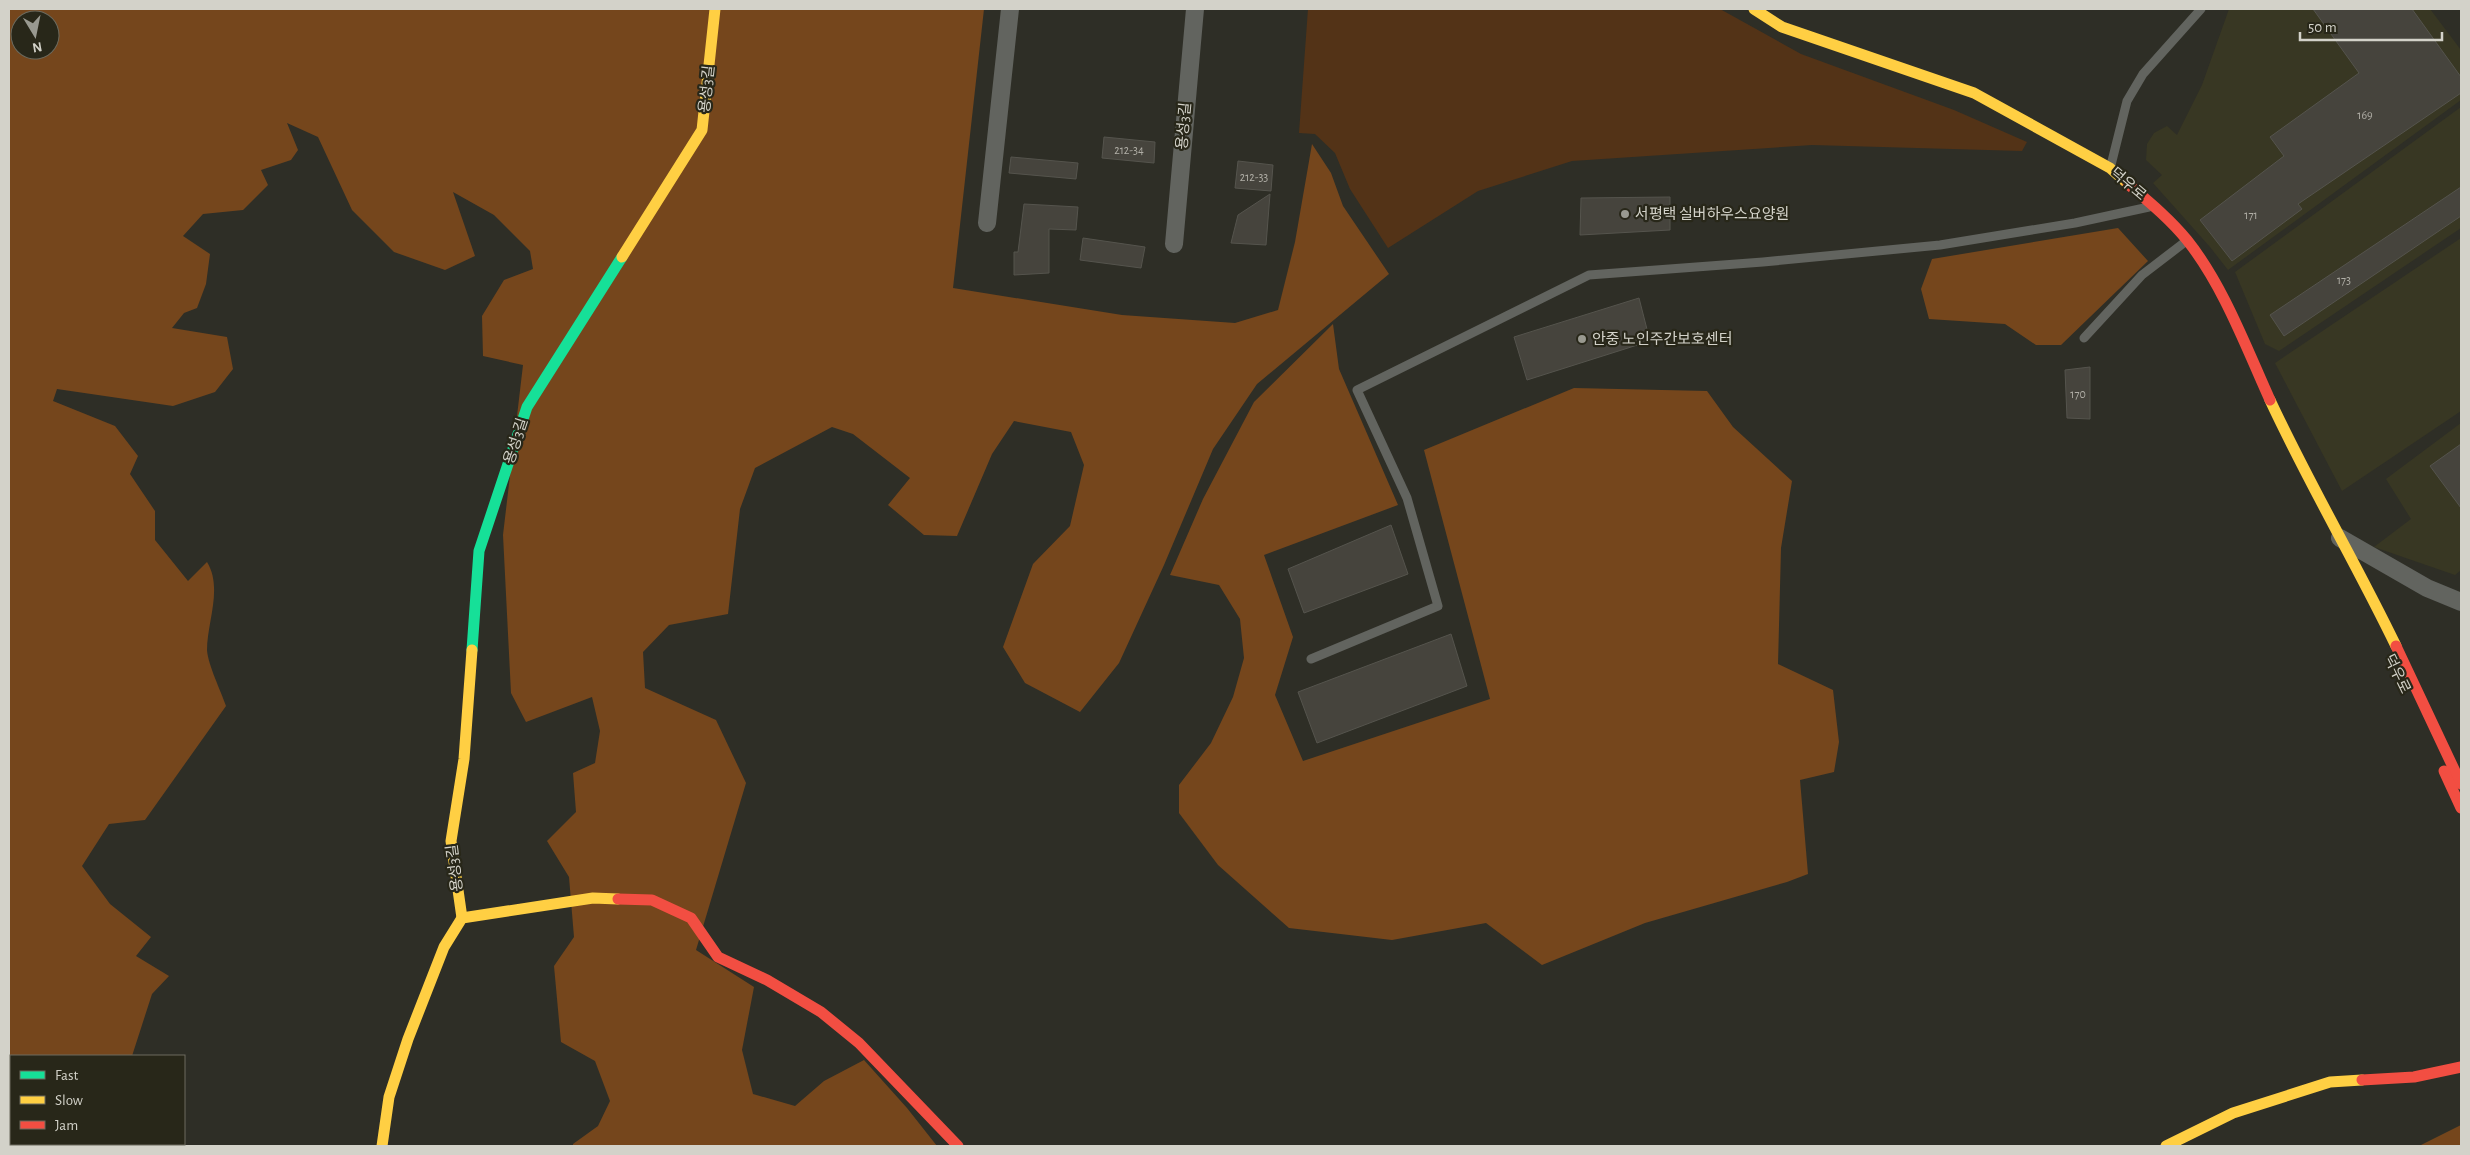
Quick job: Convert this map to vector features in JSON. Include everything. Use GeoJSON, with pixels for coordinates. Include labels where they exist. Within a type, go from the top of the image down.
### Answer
{"type":"FeatureCollection","features":[{"type":"Feature","properties":{"kind":"street","name":"용성3길"},"geometry":{"type":"LineString","coordinates":[[462,918],[451,842],[464,759],[479,551],[527,407],[702,130],[715,9]]}},
{"type":"Feature","properties":{"kind":"street"},"geometry":{"type":"LineString","coordinates":[[988,223],[1010,9]]}},
{"type":"Feature","properties":{"kind":"street","name":"용성3길"},"geometry":{"type":"LineString","coordinates":[[1174,244],[1195,9]]}},
{"type":"Feature","properties":{"kind":"street","name":"덕우로"},"geometry":{"type":"LineString","coordinates":[[1754,9],[1782,27],[1974,93],[2110,168],[2154,206],[2187,240],[2222,295],[2280,421],[2338,537],[2368,588],[2461,784]]}},
{"type":"Feature","properties":{"kind":"street"},"geometry":{"type":"LineString","coordinates":[[2338,537],[2427,588],[2461,602]]}},
{"type":"Feature","properties":{"kind":"street","name":"덕우로"},"geometry":{"type":"LineString","coordinates":[[2338,537],[2356,592],[2461,808]]}},
{"type":"Feature","properties":{"kind":"street"},"geometry":{"type":"LineString","coordinates":[[382,1146],[389,1097],[408,1039],[444,947],[462,918],[566,904],[593,898],[652,900],[691,918],[718,957],[767,980],[821,1012],[859,1043],[958,1146]]}},
{"type":"Feature","properties":{"kind":"street"},"geometry":{"type":"LineString","coordinates":[[2166,1146],[2184,1143],[2233,1112],[2330,1082],[2414,1076],[2461,1067]]}},
{"type":"Feature","properties":{"kind":"lane"},"geometry":{"type":"LineString","coordinates":[[2110,168],[2127,100],[2143,74],[2201,9]]}},
{"type":"Feature","properties":{"kind":"lane"},"geometry":{"type":"LineString","coordinates":[[1311,659],[1438,606],[1407,498],[1357,390],[1589,275],[1763,262],[1940,245],[2075,223],[2154,206]]}},
{"type":"Feature","properties":{"kind":"lane"},"geometry":{"type":"LineString","coordinates":[[2084,338],[2142,275],[2187,240]]}},
{"type":"Feature","properties":{"kind":"shaded area"},"geometry":{"type":"Polygon","coordinates":[[[9,9],[984,9],[953,288],[1122,315],[1235,323],[1278,310],[1295,242],[1312,144],[1331,173],[1343,206],[1389,274],[1257,384],[1213,449],[1164,565],[1119,663],[1080,712],[1025,683],[1003,647],[1033,564],[1070,526],[1084,465],[1071,432],[1014,421],[992,454],[957,536],[924,535],[888,505],[910,478],[853,434],[832,427],[755,468],[740,509],[728,614],[669,625],[643,652],[645,688],[716,720],[746,783],[696,950],[754,987],[742,1050],[753,1094],[795,1106],[824,1081],[864,1060],[907,1108],[937,1146],[573,1146],[573,1144],[598,1126],[610,1101],[595,1061],[561,1042],[554,966],[574,937],[569,877],[547,841],[576,812],[573,773],[595,763],[600,731],[592,697],[526,722],[511,693],[503,535],[523,365],[483,356],[482,316],[504,280],[533,269],[530,251],[494,215],[453,192],[475,256],[445,270],[394,252],[352,210],[318,137],[287,123],[298,150],[291,160],[261,170],[268,185],[243,210],[203,214],[183,236],[210,254],[206,284],[197,308],[184,313],[172,328],[227,337],[233,369],[215,392],[173,406],[57,389],[53,401],[115,426],[138,456],[130,474],[155,511],[155,540],[188,581],[207,562],[212,572],[214,594],[207,650],[212,670],[226,706],[145,820],[109,824],[82,866],[110,904],[151,937],[136,956],[169,976],[152,994],[132,1055],[10,1055],[10,1145],[119,1145],[9,1146],[9,9]]]}},
{"type":"Feature","properties":{"kind":"shaded area"},"geometry":{"type":"Polygon","coordinates":[[[1308,9],[1720,9],[1801,54],[1954,110],[2027,142],[2022,151],[1812,145],[1572,161],[1478,191],[1388,248],[1350,189],[1335,153],[1315,134],[1299,133],[1308,9]]]}},
{"type":"Feature","properties":{"kind":"shaded area"},"geometry":{"type":"Polygon","coordinates":[[[2229,9],[2430,9],[2461,50],[2461,100],[2228,270],[2153,183],[2162,175],[2146,160],[2147,144],[2154,133],[2167,126],[2177,135],[2202,85],[2229,9]]]}},
{"type":"Feature","properties":{"kind":"shaded area"},"geometry":{"type":"Polygon","coordinates":[[[2461,107],[2461,228],[2279,351],[2265,344],[2235,272],[2461,107]]]}},
{"type":"Feature","properties":{"kind":"shaded area"},"geometry":{"type":"Polygon","coordinates":[[[2118,228],[2148,261],[2061,345],[2036,345],[2005,324],[1929,319],[1921,289],[1932,259],[2118,228]]]}},
{"type":"Feature","properties":{"kind":"shaded area"},"geometry":{"type":"Polygon","coordinates":[[[2461,238],[2461,411],[2342,491],[2275,363],[2461,238]]]}},
{"type":"Feature","properties":{"kind":"shaded area"},"geometry":{"type":"Polygon","coordinates":[[[1333,324],[1339,369],[1398,505],[1264,555],[1293,637],[1275,695],[1303,761],[1490,699],[1424,450],[1574,388],[1707,391],[1733,427],[1792,481],[1781,548],[1778,664],[1833,690],[1839,742],[1834,772],[1800,780],[1808,874],[1787,882],[1645,923],[1542,965],[1486,923],[1392,940],[1289,928],[1218,865],[1179,813],[1179,785],[1211,743],[1233,697],[1244,658],[1240,619],[1219,585],[1170,575],[1203,499],[1254,402],[1333,324]]]}},
{"type":"Feature","properties":{"kind":"shaded area"},"geometry":{"type":"Polygon","coordinates":[[[2461,423],[2461,570],[2455,575],[2374,547],[2411,519],[2386,479],[2461,423]]]}},
{"type":"Feature","properties":{"kind":"shaded area"},"geometry":{"type":"Polygon","coordinates":[[[2461,1125],[2461,1146],[2419,1146],[2461,1125]]]}},
{"type":"Feature","properties":{"kind":"building"},"geometry":{"type":"Polygon","coordinates":[[[2313,9],[2412,9],[2461,77],[2461,93],[2298,204],[2302,209],[2232,261],[2200,220],[2284,156],[2270,137],[2359,73],[2313,9]]]}},
{"type":"Feature","properties":{"kind":"building"},"geometry":{"type":"Polygon","coordinates":[[[1104,137],[1155,142],[1154,163],[1102,158],[1104,137]]]}},
{"type":"Feature","properties":{"kind":"building"},"geometry":{"type":"Polygon","coordinates":[[[1011,157],[1078,163],[1076,179],[1009,173],[1011,157]]]}},
{"type":"Feature","properties":{"kind":"building"},"geometry":{"type":"Polygon","coordinates":[[[1238,161],[1273,165],[1271,191],[1235,188],[1238,161]]]}},
{"type":"Feature","properties":{"kind":"building"},"geometry":{"type":"Polygon","coordinates":[[[2461,187],[2461,216],[2284,336],[2270,315],[2461,187]]]}},
{"type":"Feature","properties":{"kind":"building"},"geometry":{"type":"Polygon","coordinates":[[[1270,194],[1266,245],[1231,243],[1238,215],[1270,194]]]}},
{"type":"Feature","properties":{"kind":"building","name":"서평택 실버하우스요양원"},"geometry":{"type":"Polygon","coordinates":[[[1670,197],[1670,230],[1580,235],[1581,198],[1670,197]]]}},
{"type":"Feature","properties":{"kind":"building"},"geometry":{"type":"Polygon","coordinates":[[[1024,204],[1078,207],[1076,230],[1049,229],[1049,273],[1014,275],[1014,252],[1018,252],[1024,204]]]}},
{"type":"Feature","properties":{"kind":"building"},"geometry":{"type":"Polygon","coordinates":[[[1083,238],[1145,247],[1141,268],[1080,260],[1083,238]]]}},
{"type":"Feature","properties":{"kind":"building","name":"안중 노인주간보호센터"},"geometry":{"type":"Polygon","coordinates":[[[1639,298],[1650,341],[1527,380],[1514,337],[1639,298]]]}},
{"type":"Feature","properties":{"kind":"building"},"geometry":{"type":"Polygon","coordinates":[[[2090,367],[2090,419],[2067,418],[2065,370],[2090,367]]]}},
{"type":"Feature","properties":{"kind":"building"},"geometry":{"type":"Polygon","coordinates":[[[2461,444],[2461,508],[2430,466],[2461,444]]]}},
{"type":"Feature","properties":{"kind":"building"},"geometry":{"type":"Polygon","coordinates":[[[1391,525],[1408,574],[1304,613],[1288,569],[1391,525]]]}},
{"type":"Feature","properties":{"kind":"building"},"geometry":{"type":"Polygon","coordinates":[[[1451,634],[1467,686],[1317,743],[1298,692],[1451,634]]]}},
{"type":"Feature","properties":{"kind":"traffic: fast"},"geometry":{"type":"LineString","coordinates":[[472,650],[479,551],[527,407],[622,257]]}},
{"type":"Feature","properties":{"kind":"traffic: slow"},"geometry":{"type":"LineString","coordinates":[[622,257],[702,130],[715,9]]}},
{"type":"Feature","properties":{"kind":"traffic: slow"},"geometry":{"type":"LineString","coordinates":[[1754,9],[1782,27],[1974,93],[2110,168],[2128,184]]}},
{"type":"Feature","properties":{"kind":"traffic: slow"},"geometry":{"type":"LineString","coordinates":[[2270,400],[2396,646]]}},
{"type":"Feature","properties":{"kind":"traffic: slow"},"geometry":{"type":"LineString","coordinates":[[462,918],[451,841],[464,759],[472,650]]}},
{"type":"Feature","properties":{"kind":"traffic: slow"},"geometry":{"type":"LineString","coordinates":[[382,1146],[389,1097],[408,1039],[444,947],[462,918],[593,898],[618,899]]}},
{"type":"Feature","properties":{"kind":"traffic: slow"},"geometry":{"type":"LineString","coordinates":[[2166,1146],[2233,1113],[2330,1082],[2362,1080]]}},
{"type":"Feature","properties":{"kind":"traffic: jam"},"geometry":{"type":"LineString","coordinates":[[2128,184],[2159,210],[2187,240],[2200,258],[2223,296],[2270,400]]}},
{"type":"Feature","properties":{"kind":"traffic: jam"},"geometry":{"type":"LineString","coordinates":[[2396,646],[2461,784]]}},
{"type":"Feature","properties":{"kind":"traffic: jam"},"geometry":{"type":"LineString","coordinates":[[2444,771],[2461,808]]}},
{"type":"Feature","properties":{"kind":"traffic: jam"},"geometry":{"type":"LineString","coordinates":[[618,899],[652,900],[691,918],[718,957],[767,980],[821,1012],[859,1043],[958,1146]]}},
{"type":"Feature","properties":{"kind":"traffic: jam"},"geometry":{"type":"LineString","coordinates":[[2362,1080],[2414,1077],[2461,1067]]}},
{"type":"Feature","properties":{"kind":"place","name":"서평택 실버하우스요양원"},"geometry":{"type":"Point","coordinates":[1625,214]}},
{"type":"Feature","properties":{"kind":"place","name":"안중 노인주간보호센터"},"geometry":{"type":"Point","coordinates":[1582,339]}}]}
